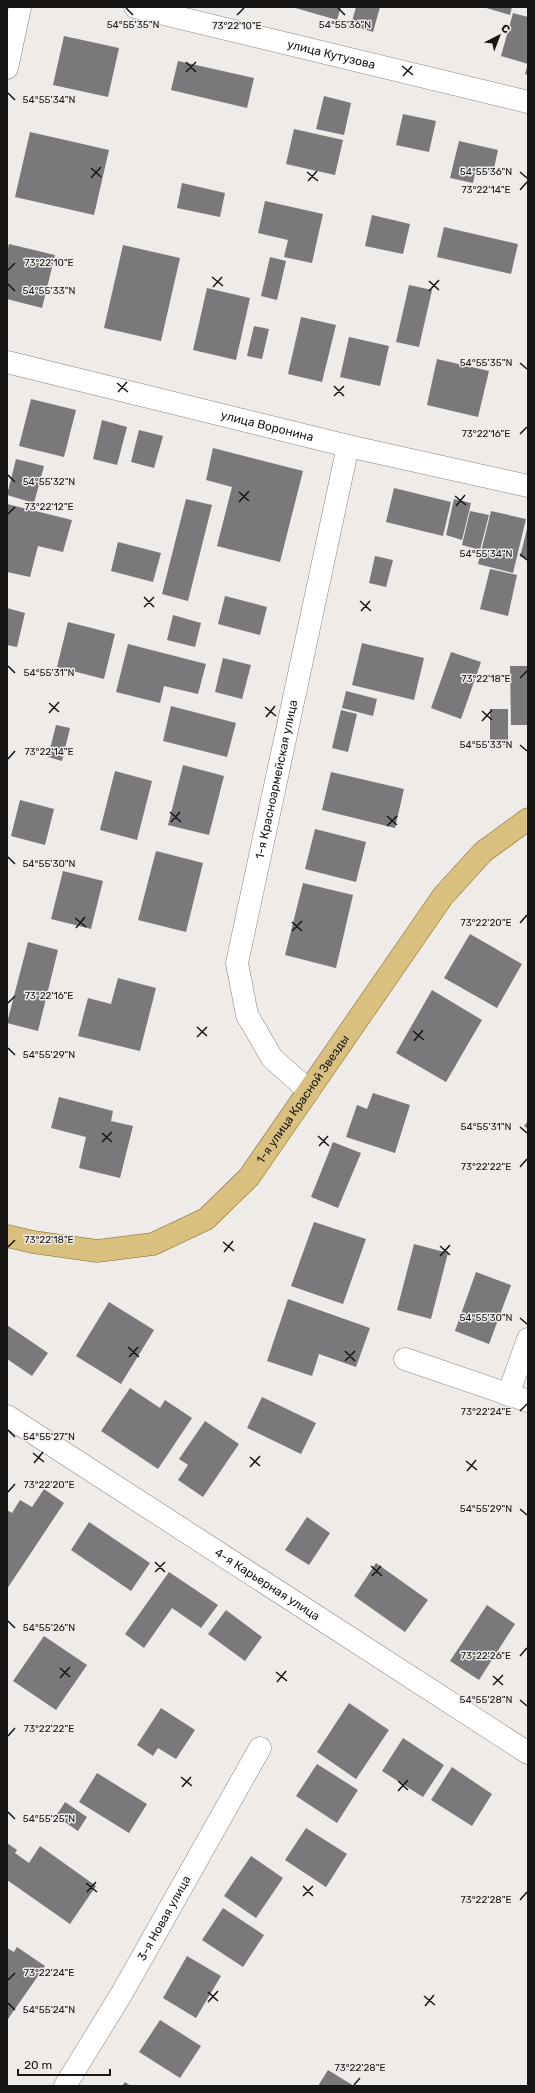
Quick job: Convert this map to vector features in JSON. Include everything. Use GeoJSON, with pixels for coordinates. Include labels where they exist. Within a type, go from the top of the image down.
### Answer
{"type":"FeatureCollection","features":[{"type":"Feature","properties":{"kind":"main road","name":"1-я улица Красной Звезды"},"geometry":{"type":"LineString","coordinates":[[7,1236],[33,1242],[97,1251],[152,1244],[206,1219],[249,1177],[310,1091],[443,896],[483,852],[528,819]]}},
{"type":"Feature","properties":{"kind":"street"},"geometry":{"type":"LineString","coordinates":[[7,68],[20,7]]}},
{"type":"Feature","properties":{"kind":"street","name":"улица Кутузова"},"geometry":{"type":"LineString","coordinates":[[135,7],[528,102]]}},
{"type":"Feature","properties":{"kind":"street","name":"улица Воронина"},"geometry":{"type":"LineString","coordinates":[[7,362],[348,446],[528,486]]}},
{"type":"Feature","properties":{"kind":"street","name":"1-я Красноармейская улица"},"geometry":{"type":"LineString","coordinates":[[310,1091],[272,1058],[247,1015],[237,963],[348,446]]}},
{"type":"Feature","properties":{"kind":"street"},"geometry":{"type":"LineString","coordinates":[[405,1359],[518,1398],[528,1339]]}},
{"type":"Feature","properties":{"kind":"street","name":"4-я Карьерная улица"},"geometry":{"type":"LineString","coordinates":[[7,1416],[528,1753]]}},
{"type":"Feature","properties":{"kind":"street","name":"3-я Новая улица"},"geometry":{"type":"LineString","coordinates":[[65,2086],[122,1994],[260,1748]]}},
{"type":"Feature","properties":{"kind":"building"},"geometry":{"type":"Polygon","coordinates":[[[292,7],[341,7],[337,20],[292,7]]]}},
{"type":"Feature","properties":{"kind":"building"},"geometry":{"type":"Polygon","coordinates":[[[356,7],[380,7],[373,32],[351,25],[356,7]]]}},
{"type":"Feature","properties":{"kind":"building"},"geometry":{"type":"Polygon","coordinates":[[[483,7],[512,7],[510,15],[483,7]]]}},
{"type":"Feature","properties":{"kind":"building"},"geometry":{"type":"Polygon","coordinates":[[[513,13],[528,17],[528,64],[501,56],[513,13]]]}},
{"type":"Feature","properties":{"kind":"building"},"geometry":{"type":"Polygon","coordinates":[[[64,36],[119,48],[108,97],[53,85],[64,36]]]}},
{"type":"Feature","properties":{"kind":"building"},"geometry":{"type":"Polygon","coordinates":[[[178,61],[254,78],[247,108],[171,90],[178,61]]]}},
{"type":"Feature","properties":{"kind":"building"},"geometry":{"type":"Polygon","coordinates":[[[528,64],[528,75],[525,74],[528,64]]]}},
{"type":"Feature","properties":{"kind":"building"},"geometry":{"type":"Polygon","coordinates":[[[324,96],[351,103],[344,135],[316,129],[324,96]]]}},
{"type":"Feature","properties":{"kind":"building"},"geometry":{"type":"Polygon","coordinates":[[[403,114],[436,121],[429,152],[396,145],[403,114]]]}},
{"type":"Feature","properties":{"kind":"building"},"geometry":{"type":"Polygon","coordinates":[[[294,129],[343,140],[335,175],[286,164],[294,129]]]}},
{"type":"Feature","properties":{"kind":"building"},"geometry":{"type":"Polygon","coordinates":[[[30,132],[109,150],[94,215],[15,197],[30,132]]]}},
{"type":"Feature","properties":{"kind":"building"},"geometry":{"type":"Polygon","coordinates":[[[459,141],[498,150],[493,173],[476,169],[473,183],[450,178],[459,141]]]}},
{"type":"Feature","properties":{"kind":"building"},"geometry":{"type":"Polygon","coordinates":[[[182,183],[225,193],[220,217],[177,208],[182,183]]]}},
{"type":"Feature","properties":{"kind":"building"},"geometry":{"type":"Polygon","coordinates":[[[265,201],[323,214],[312,263],[284,257],[288,240],[258,233],[265,201]]]}},
{"type":"Feature","properties":{"kind":"building"},"geometry":{"type":"Polygon","coordinates":[[[372,215],[410,224],[403,254],[365,246],[372,215]]]}},
{"type":"Feature","properties":{"kind":"building"},"geometry":{"type":"Polygon","coordinates":[[[444,227],[518,244],[511,274],[437,257],[444,227]]]}},
{"type":"Feature","properties":{"kind":"building"},"geometry":{"type":"Polygon","coordinates":[[[9,244],[55,255],[42,308],[7,299],[7,252],[9,244]]]}},
{"type":"Feature","properties":{"kind":"building"},"geometry":{"type":"Polygon","coordinates":[[[123,245],[180,258],[161,341],[104,328],[123,245]]]}},
{"type":"Feature","properties":{"kind":"building"},"geometry":{"type":"Polygon","coordinates":[[[270,257],[286,261],[277,300],[261,296],[270,257]]]}},
{"type":"Feature","properties":{"kind":"building"},"geometry":{"type":"Polygon","coordinates":[[[409,285],[432,290],[419,347],[396,342],[409,285]]]}},
{"type":"Feature","properties":{"kind":"building"},"geometry":{"type":"Polygon","coordinates":[[[207,288],[250,298],[236,360],[193,350],[207,288]]]}},
{"type":"Feature","properties":{"kind":"building"},"geometry":{"type":"Polygon","coordinates":[[[301,317],[336,325],[322,382],[288,374],[301,317]]]}},
{"type":"Feature","properties":{"kind":"building"},"geometry":{"type":"Polygon","coordinates":[[[254,326],[269,329],[262,359],[247,356],[254,326]]]}},
{"type":"Feature","properties":{"kind":"building"},"geometry":{"type":"Polygon","coordinates":[[[349,337],[389,346],[380,386],[340,377],[349,337]]]}},
{"type":"Feature","properties":{"kind":"building"},"geometry":{"type":"Polygon","coordinates":[[[437,359],[489,371],[478,417],[427,405],[437,359]]]}},
{"type":"Feature","properties":{"kind":"building"},"geometry":{"type":"Polygon","coordinates":[[[31,399],[76,410],[64,457],[19,446],[31,399]]]}},
{"type":"Feature","properties":{"kind":"building"},"geometry":{"type":"Polygon","coordinates":[[[102,420],[127,427],[117,465],[93,459],[102,420]]]}},
{"type":"Feature","properties":{"kind":"building"},"geometry":{"type":"Polygon","coordinates":[[[139,430],[163,436],[154,468],[131,462],[139,430]]]}},
{"type":"Feature","properties":{"kind":"building"},"geometry":{"type":"Polygon","coordinates":[[[213,448],[303,471],[280,562],[217,546],[232,487],[206,480],[213,448]]]}},
{"type":"Feature","properties":{"kind":"building"},"geometry":{"type":"Polygon","coordinates":[[[16,459],[44,466],[34,503],[7,495],[16,459]]]}},
{"type":"Feature","properties":{"kind":"building"},"geometry":{"type":"Polygon","coordinates":[[[394,488],[451,502],[443,536],[386,522],[394,488]]]}},
{"type":"Feature","properties":{"kind":"building"},"geometry":{"type":"Polygon","coordinates":[[[186,499],[212,505],[188,601],[162,594],[186,499]]]}},
{"type":"Feature","properties":{"kind":"building"},"geometry":{"type":"Polygon","coordinates":[[[454,499],[471,503],[462,540],[446,535],[454,499]]]}},
{"type":"Feature","properties":{"kind":"building"},"geometry":{"type":"Polygon","coordinates":[[[7,504],[72,520],[63,552],[38,546],[30,577],[7,572],[7,504]]]}},
{"type":"Feature","properties":{"kind":"building"},"geometry":{"type":"Polygon","coordinates":[[[470,511],[489,515],[480,550],[462,545],[470,511]]]}},
{"type":"Feature","properties":{"kind":"building"},"geometry":{"type":"Polygon","coordinates":[[[491,511],[526,519],[513,573],[478,564],[491,511]]]}},
{"type":"Feature","properties":{"kind":"building"},"geometry":{"type":"Polygon","coordinates":[[[528,525],[528,559],[520,557],[528,525]]]}},
{"type":"Feature","properties":{"kind":"building"},"geometry":{"type":"Polygon","coordinates":[[[118,542],[161,553],[153,582],[111,571],[118,542]]]}},
{"type":"Feature","properties":{"kind":"building"},"geometry":{"type":"Polygon","coordinates":[[[375,556],[393,560],[386,587],[369,583],[375,556]]]}},
{"type":"Feature","properties":{"kind":"building"},"geometry":{"type":"Polygon","coordinates":[[[490,569],[517,575],[508,616],[480,609],[490,569]]]}},
{"type":"Feature","properties":{"kind":"building"},"geometry":{"type":"Polygon","coordinates":[[[225,596],[267,607],[260,635],[218,624],[225,596]]]}},
{"type":"Feature","properties":{"kind":"building"},"geometry":{"type":"Polygon","coordinates":[[[7,608],[25,613],[17,647],[7,645],[7,608]]]}},
{"type":"Feature","properties":{"kind":"building"},"geometry":{"type":"Polygon","coordinates":[[[173,615],[201,623],[195,647],[167,640],[173,615]]]}},
{"type":"Feature","properties":{"kind":"building"},"geometry":{"type":"Polygon","coordinates":[[[68,622],[115,634],[104,679],[57,667],[68,622]]]}},
{"type":"Feature","properties":{"kind":"building"},"geometry":{"type":"Polygon","coordinates":[[[362,643],[424,658],[414,700],[352,685],[362,643]]]}},
{"type":"Feature","properties":{"kind":"building"},"geometry":{"type":"Polygon","coordinates":[[[128,644],[206,664],[198,694],[164,686],[160,703],[116,692],[128,644]]]}},
{"type":"Feature","properties":{"kind":"building"},"geometry":{"type":"Polygon","coordinates":[[[451,652],[481,662],[461,719],[431,708],[451,652]]]}},
{"type":"Feature","properties":{"kind":"building"},"geometry":{"type":"Polygon","coordinates":[[[223,658],[251,665],[242,699],[215,692],[223,658]]]}},
{"type":"Feature","properties":{"kind":"building"},"geometry":{"type":"Polygon","coordinates":[[[510,666],[528,666],[528,725],[511,725],[510,666]]]}},
{"type":"Feature","properties":{"kind":"building"},"geometry":{"type":"Polygon","coordinates":[[[346,691],[377,699],[373,716],[342,708],[346,691]]]}},
{"type":"Feature","properties":{"kind":"building"},"geometry":{"type":"Polygon","coordinates":[[[171,706],[236,723],[227,757],[163,741],[171,706]]]}},
{"type":"Feature","properties":{"kind":"building"},"geometry":{"type":"Polygon","coordinates":[[[490,709],[508,709],[508,745],[490,745],[490,709]]]}},
{"type":"Feature","properties":{"kind":"building"},"geometry":{"type":"Polygon","coordinates":[[[341,710],[357,714],[348,752],[332,748],[341,710]]]}},
{"type":"Feature","properties":{"kind":"building"},"geometry":{"type":"Polygon","coordinates":[[[56,725],[70,728],[62,761],[48,757],[56,725]]]}},
{"type":"Feature","properties":{"kind":"building"},"geometry":{"type":"Polygon","coordinates":[[[183,765],[224,776],[209,835],[168,825],[183,765]]]}},
{"type":"Feature","properties":{"kind":"building"},"geometry":{"type":"Polygon","coordinates":[[[115,771],[152,781],[137,840],[100,830],[115,771]]]}},
{"type":"Feature","properties":{"kind":"building"},"geometry":{"type":"Polygon","coordinates":[[[331,772],[404,789],[395,828],[322,810],[331,772]]]}},
{"type":"Feature","properties":{"kind":"building"},"geometry":{"type":"Polygon","coordinates":[[[20,800],[54,809],[45,845],[11,836],[20,800]]]}},
{"type":"Feature","properties":{"kind":"building"},"geometry":{"type":"Polygon","coordinates":[[[315,829],[366,842],[356,882],[305,869],[315,829]]]}},
{"type":"Feature","properties":{"kind":"building"},"geometry":{"type":"Polygon","coordinates":[[[156,851],[203,863],[186,932],[138,920],[156,851]]]}},
{"type":"Feature","properties":{"kind":"building"},"geometry":{"type":"Polygon","coordinates":[[[63,871],[103,881],[91,929],[51,919],[63,871]]]}},
{"type":"Feature","properties":{"kind":"building"},"geometry":{"type":"Polygon","coordinates":[[[303,883],[353,895],[336,968],[285,955],[303,883]]]}},
{"type":"Feature","properties":{"kind":"building"},"geometry":{"type":"Polygon","coordinates":[[[470,934],[522,964],[497,1008],[444,978],[470,934]]]}},
{"type":"Feature","properties":{"kind":"building"},"geometry":{"type":"Polygon","coordinates":[[[28,942],[58,950],[38,1031],[7,1023],[28,942]]]}},
{"type":"Feature","properties":{"kind":"building"},"geometry":{"type":"Polygon","coordinates":[[[118,978],[156,988],[140,1051],[78,1036],[88,998],[111,1004],[118,978]]]}},
{"type":"Feature","properties":{"kind":"building"},"geometry":{"type":"Polygon","coordinates":[[[432,990],[482,1020],[446,1082],[396,1053],[432,990]]]}},
{"type":"Feature","properties":{"kind":"building"},"geometry":{"type":"Polygon","coordinates":[[[373,1093],[410,1105],[395,1153],[346,1137],[357,1105],[367,1109],[373,1093]]]}},
{"type":"Feature","properties":{"kind":"building"},"geometry":{"type":"Polygon","coordinates":[[[59,1097],[113,1111],[111,1121],[133,1126],[120,1178],[79,1168],[86,1137],[51,1128],[59,1097]]]}},
{"type":"Feature","properties":{"kind":"building"},"geometry":{"type":"Polygon","coordinates":[[[528,1121],[528,1129],[524,1126],[528,1121]]]}},
{"type":"Feature","properties":{"kind":"building"},"geometry":{"type":"Polygon","coordinates":[[[333,1142],[361,1153],[338,1208],[311,1197],[333,1142]]]}},
{"type":"Feature","properties":{"kind":"building"},"geometry":{"type":"Polygon","coordinates":[[[314,1222],[366,1239],[343,1304],[291,1286],[314,1222]]]}},
{"type":"Feature","properties":{"kind":"building"},"geometry":{"type":"Polygon","coordinates":[[[414,1244],[448,1253],[431,1319],[397,1310],[414,1244]]]}},
{"type":"Feature","properties":{"kind":"building"},"geometry":{"type":"Polygon","coordinates":[[[476,1272],[511,1285],[489,1344],[455,1331],[476,1272]]]}},
{"type":"Feature","properties":{"kind":"building"},"geometry":{"type":"Polygon","coordinates":[[[288,1299],[370,1328],[356,1367],[319,1354],[312,1376],[267,1361],[288,1299]]]}},
{"type":"Feature","properties":{"kind":"building"},"geometry":{"type":"Polygon","coordinates":[[[109,1302],[154,1330],[121,1384],[76,1356],[109,1302]]]}},
{"type":"Feature","properties":{"kind":"building"},"geometry":{"type":"Polygon","coordinates":[[[7,1325],[48,1353],[32,1376],[7,1359],[7,1325]]]}},
{"type":"Feature","properties":{"kind":"building"},"geometry":{"type":"Polygon","coordinates":[[[130,1388],[160,1408],[165,1400],[192,1418],[158,1469],[101,1431],[130,1388]]]}},
{"type":"Feature","properties":{"kind":"building"},"geometry":{"type":"Polygon","coordinates":[[[262,1397],[316,1423],[301,1454],[247,1428],[262,1397]]]}},
{"type":"Feature","properties":{"kind":"building"},"geometry":{"type":"Polygon","coordinates":[[[205,1421],[239,1444],[203,1497],[178,1480],[188,1465],[179,1459],[205,1421]]]}},
{"type":"Feature","properties":{"kind":"building"},"geometry":{"type":"Polygon","coordinates":[[[44,1489],[64,1503],[7,1589],[7,1510],[12,1513],[20,1500],[32,1507],[44,1489]]]}},
{"type":"Feature","properties":{"kind":"building"},"geometry":{"type":"Polygon","coordinates":[[[307,1517],[330,1533],[309,1565],[285,1550],[307,1517]]]}},
{"type":"Feature","properties":{"kind":"building"},"geometry":{"type":"Polygon","coordinates":[[[89,1522],[150,1563],[131,1591],[71,1550],[89,1522]]]}},
{"type":"Feature","properties":{"kind":"building"},"geometry":{"type":"Polygon","coordinates":[[[376,1563],[428,1600],[405,1632],[354,1596],[376,1563]]]}},
{"type":"Feature","properties":{"kind":"building"},"geometry":{"type":"Polygon","coordinates":[[[169,1572],[218,1605],[201,1628],[172,1608],[144,1648],[125,1634],[169,1572]]]}},
{"type":"Feature","properties":{"kind":"building"},"geometry":{"type":"Polygon","coordinates":[[[487,1605],[515,1624],[479,1680],[450,1661],[487,1605]]]}},
{"type":"Feature","properties":{"kind":"building"},"geometry":{"type":"Polygon","coordinates":[[[226,1610],[262,1637],[245,1661],[208,1634],[226,1610]]]}},
{"type":"Feature","properties":{"kind":"building"},"geometry":{"type":"Polygon","coordinates":[[[44,1636],[87,1665],[56,1710],[13,1681],[44,1636]]]}},
{"type":"Feature","properties":{"kind":"building"},"geometry":{"type":"Polygon","coordinates":[[[349,1703],[389,1730],[356,1779],[317,1752],[349,1703]]]}},
{"type":"Feature","properties":{"kind":"building"},"geometry":{"type":"Polygon","coordinates":[[[161,1708],[195,1730],[176,1759],[158,1748],[153,1756],[137,1745],[161,1708]]]}},
{"type":"Feature","properties":{"kind":"building"},"geometry":{"type":"Polygon","coordinates":[[[403,1738],[444,1765],[423,1797],[382,1771],[403,1738]]]}},
{"type":"Feature","properties":{"kind":"building"},"geometry":{"type":"Polygon","coordinates":[[[317,1764],[358,1790],[337,1823],[296,1796],[317,1764]]]}},
{"type":"Feature","properties":{"kind":"building"},"geometry":{"type":"Polygon","coordinates":[[[452,1767],[492,1794],[472,1826],[431,1800],[452,1767]]]}},
{"type":"Feature","properties":{"kind":"building"},"geometry":{"type":"Polygon","coordinates":[[[97,1773],[147,1804],[129,1833],[79,1802],[97,1773]]]}},
{"type":"Feature","properties":{"kind":"building"},"geometry":{"type":"Polygon","coordinates":[[[65,1802],[87,1817],[78,1831],[56,1816],[65,1802]]]}},
{"type":"Feature","properties":{"kind":"building"},"geometry":{"type":"Polygon","coordinates":[[[306,1828],[347,1854],[326,1887],[285,1860],[306,1828]]]}},
{"type":"Feature","properties":{"kind":"building"},"geometry":{"type":"Polygon","coordinates":[[[7,1843],[17,1850],[15,1853],[29,1863],[40,1846],[96,1886],[70,1924],[7,1880],[7,1843]]]}},
{"type":"Feature","properties":{"kind":"building"},"geometry":{"type":"Polygon","coordinates":[[[251,1856],[283,1878],[256,1918],[224,1896],[251,1856]]]}},
{"type":"Feature","properties":{"kind":"building"},"geometry":{"type":"Polygon","coordinates":[[[223,1908],[264,1935],[243,1967],[202,1940],[223,1908]]]}},
{"type":"Feature","properties":{"kind":"building"},"geometry":{"type":"Polygon","coordinates":[[[17,1947],[45,1966],[8,2019],[7,1948],[14,1952],[17,1947]]]}},
{"type":"Feature","properties":{"kind":"building"},"geometry":{"type":"Polygon","coordinates":[[[187,1956],[221,1976],[196,2018],[163,1998],[187,1956]]]}},
{"type":"Feature","properties":{"kind":"building"},"geometry":{"type":"Polygon","coordinates":[[[160,2020],[201,2046],[180,2078],[139,2052],[160,2020]]]}},
{"type":"Feature","properties":{"kind":"building"},"geometry":{"type":"Polygon","coordinates":[[[328,2070],[354,2086],[318,2086],[328,2070]]]}},
{"type":"Feature","properties":{"kind":"building"},"geometry":{"type":"Polygon","coordinates":[[[125,2082],[131,2086],[122,2086],[125,2082]]]}}]}
